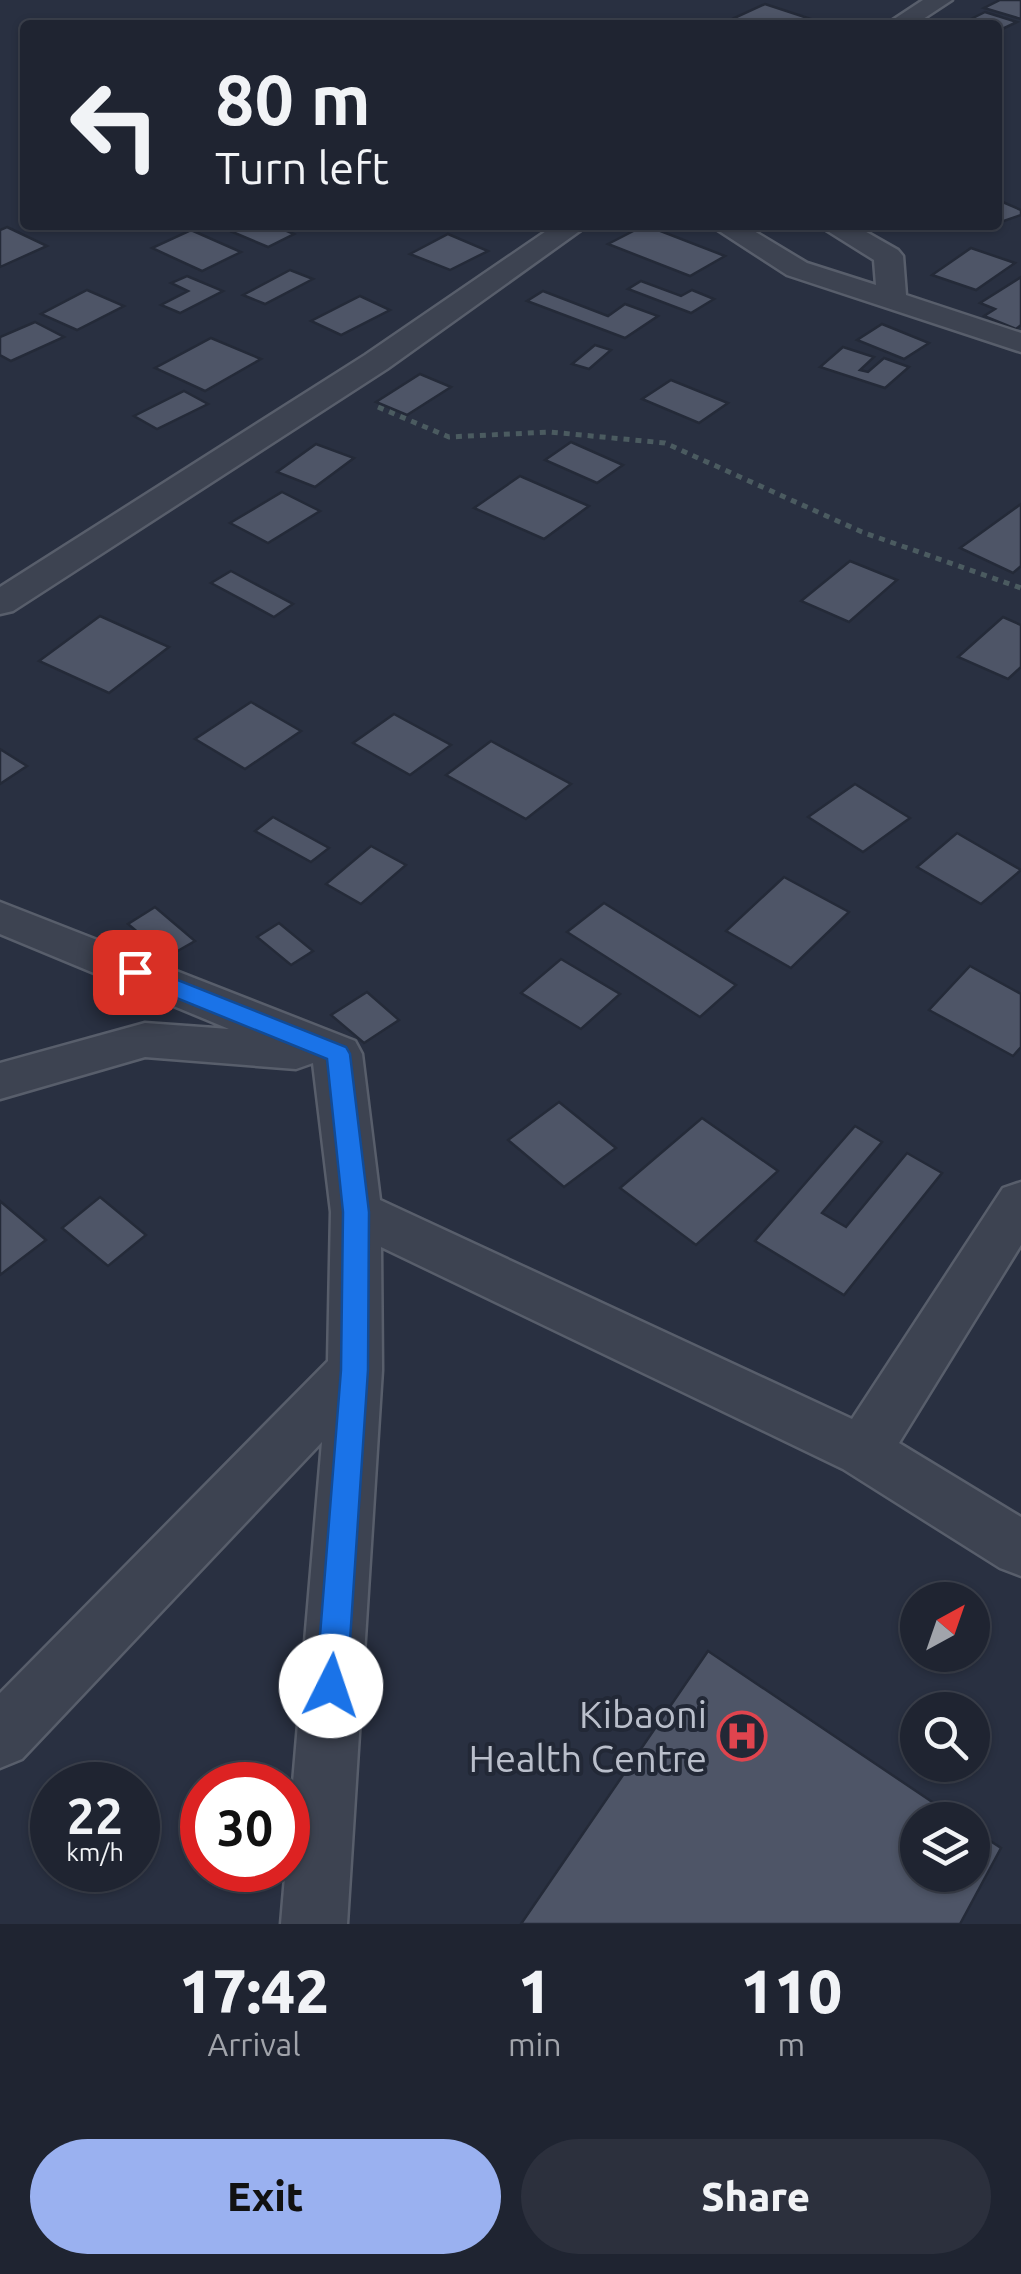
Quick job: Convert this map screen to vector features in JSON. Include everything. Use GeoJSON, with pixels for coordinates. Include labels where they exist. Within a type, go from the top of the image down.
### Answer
{"type":"FeatureCollection","features":[{"type":"Feature","properties":{"kind":"street"},"geometry":{"type":"LineString","coordinates":[[906,20],[940,0]]}},
{"type":"Feature","properties":{"kind":"street"},"geometry":{"type":"LineString","coordinates":[[0,603],[334,388],[567,230]]}},
{"type":"Feature","properties":{"kind":"street"},"geometry":{"type":"LineString","coordinates":[[732,230],[797,270],[1021,343]]}},
{"type":"Feature","properties":{"kind":"street"},"geometry":{"type":"LineString","coordinates":[[840,230],[888,256],[892,302]]}},
{"type":"Feature","properties":{"kind":"street"},"geometry":{"type":"LineString","coordinates":[[0,917],[338,1054]]}},
{"type":"Feature","properties":{"kind":"street"},"geometry":{"type":"LineString","coordinates":[[0,1081],[145,1040],[338,1054]]}},
{"type":"Feature","properties":{"kind":"street"},"geometry":{"type":"LineString","coordinates":[[314,1924],[355,1370],[356,1212],[338,1054]]}},
{"type":"Feature","properties":{"kind":"street"},"geometry":{"type":"LineString","coordinates":[[863,1452],[1021,1202]]}},
{"type":"Feature","properties":{"kind":"street"},"geometry":{"type":"LineString","coordinates":[[356,1212],[863,1452],[1021,1549]]}},
{"type":"Feature","properties":{"kind":"street"},"geometry":{"type":"LineString","coordinates":[[0,1737],[355,1370]]}},
{"type":"Feature","properties":{"kind":"path"},"geometry":{"type":"LineString","coordinates":[[334,388],[449,437],[550,432],[665,443],[862,532],[1021,588]]}},
{"type":"Feature","properties":{"kind":"building"},"geometry":{"type":"Polygon","coordinates":[[[1000,0],[1021,0],[1021,19],[984,8],[1000,0]]]}},
{"type":"Feature","properties":{"kind":"building"},"geometry":{"type":"Polygon","coordinates":[[[765,4],[814,20],[735,20],[732,19],[765,4]]]}},
{"type":"Feature","properties":{"kind":"building"},"geometry":{"type":"Polygon","coordinates":[[[985,12],[1017,22],[1002,29],[1002,20],[969,20],[985,12]]]}},
{"type":"Feature","properties":{"kind":"building"},"geometry":{"type":"Polygon","coordinates":[[[1002,202],[1021,210],[1021,215],[1002,222],[1002,202]]]}},
{"type":"Feature","properties":{"kind":"building"},"geometry":{"type":"Polygon","coordinates":[[[7,227],[47,246],[0,267],[0,230],[7,227]]]}},
{"type":"Feature","properties":{"kind":"building"},"geometry":{"type":"Polygon","coordinates":[[[191,230],[241,252],[202,271],[152,248],[191,230]]]}},
{"type":"Feature","properties":{"kind":"building"},"geometry":{"type":"Polygon","coordinates":[[[228,230],[285,230],[294,234],[268,247],[228,230]]]}},
{"type":"Feature","properties":{"kind":"building"},"geometry":{"type":"Polygon","coordinates":[[[635,230],[658,230],[725,256],[690,276],[608,244],[635,230]]]}},
{"type":"Feature","properties":{"kind":"building"},"geometry":{"type":"Polygon","coordinates":[[[448,234],[488,251],[450,270],[410,254],[448,234]]]}},
{"type":"Feature","properties":{"kind":"building"},"geometry":{"type":"Polygon","coordinates":[[[971,248],[1015,263],[976,290],[932,275],[971,248]]]}},
{"type":"Feature","properties":{"kind":"building"},"geometry":{"type":"Polygon","coordinates":[[[290,270],[313,279],[265,304],[243,295],[290,270]]]}},
{"type":"Feature","properties":{"kind":"building"},"geometry":{"type":"Polygon","coordinates":[[[187,276],[223,291],[180,313],[161,305],[188,291],[171,283],[187,276]]]}},
{"type":"Feature","properties":{"kind":"building"},"geometry":{"type":"Polygon","coordinates":[[[1021,277],[1021,325],[1016,329],[984,316],[995,309],[980,303],[1021,277]]]}},
{"type":"Feature","properties":{"kind":"building"},"geometry":{"type":"Polygon","coordinates":[[[641,281],[681,296],[692,290],[714,299],[691,313],[628,289],[641,281]]]}},
{"type":"Feature","properties":{"kind":"building"},"geometry":{"type":"Polygon","coordinates":[[[87,290],[124,306],[77,330],[41,314],[87,290]]]}},
{"type":"Feature","properties":{"kind":"building"},"geometry":{"type":"Polygon","coordinates":[[[543,291],[608,316],[625,304],[658,316],[625,338],[527,301],[543,291]]]}},
{"type":"Feature","properties":{"kind":"building"},"geometry":{"type":"Polygon","coordinates":[[[360,296],[390,310],[341,335],[311,321],[360,296]]]}},
{"type":"Feature","properties":{"kind":"building"},"geometry":{"type":"Polygon","coordinates":[[[35,322],[64,337],[11,361],[0,355],[0,337],[35,322]]]}},
{"type":"Feature","properties":{"kind":"building"},"geometry":{"type":"Polygon","coordinates":[[[882,324],[929,343],[904,359],[857,340],[882,324]]]}},
{"type":"Feature","properties":{"kind":"building"},"geometry":{"type":"Polygon","coordinates":[[[211,338],[261,359],[205,391],[155,368],[211,338]]]}},
{"type":"Feature","properties":{"kind":"building"},"geometry":{"type":"Polygon","coordinates":[[[595,345],[611,350],[589,369],[572,364],[595,345]]]}},
{"type":"Feature","properties":{"kind":"building"},"geometry":{"type":"Polygon","coordinates":[[[843,347],[874,357],[860,370],[868,372],[884,358],[909,367],[885,388],[820,367],[843,347]]]}},
{"type":"Feature","properties":{"kind":"building"},"geometry":{"type":"Polygon","coordinates":[[[420,374],[451,387],[407,415],[376,402],[420,374]]]}},
{"type":"Feature","properties":{"kind":"building"},"geometry":{"type":"Polygon","coordinates":[[[671,380],[728,403],[699,423],[642,399],[671,380]]]}},
{"type":"Feature","properties":{"kind":"building"},"geometry":{"type":"Polygon","coordinates":[[[184,391],[208,404],[157,429],[134,416],[184,391]]]}},
{"type":"Feature","properties":{"kind":"building"},"geometry":{"type":"Polygon","coordinates":[[[571,442],[623,465],[597,483],[545,460],[571,442]]]}},
{"type":"Feature","properties":{"kind":"building"},"geometry":{"type":"Polygon","coordinates":[[[316,444],[354,458],[315,487],[277,472],[316,444]]]}},
{"type":"Feature","properties":{"kind":"building"},"geometry":{"type":"Polygon","coordinates":[[[520,476],[589,506],[544,539],[474,508],[520,476]]]}},
{"type":"Feature","properties":{"kind":"building"},"geometry":{"type":"Polygon","coordinates":[[[282,492],[320,511],[268,543],[230,523],[282,492]]]}},
{"type":"Feature","properties":{"kind":"building"},"geometry":{"type":"Polygon","coordinates":[[[1021,504],[1021,566],[1013,573],[960,548],[1021,504]]]}},
{"type":"Feature","properties":{"kind":"building"},"geometry":{"type":"Polygon","coordinates":[[[850,561],[897,580],[849,622],[801,601],[850,561]]]}},
{"type":"Feature","properties":{"kind":"building"},"geometry":{"type":"Polygon","coordinates":[[[231,571],[293,604],[274,617],[211,583],[231,571]]]}},
{"type":"Feature","properties":{"kind":"building"},"geometry":{"type":"Polygon","coordinates":[[[100,616],[169,647],[109,693],[39,661],[100,616]]]}},
{"type":"Feature","properties":{"kind":"building"},"geometry":{"type":"Polygon","coordinates":[[[1003,617],[1021,625],[1021,667],[1008,679],[958,657],[1003,617]]]}},
{"type":"Feature","properties":{"kind":"building"},"geometry":{"type":"Polygon","coordinates":[[[251,702],[301,731],[245,769],[195,739],[251,702]]]}},
{"type":"Feature","properties":{"kind":"building"},"geometry":{"type":"Polygon","coordinates":[[[394,714],[451,745],[410,775],[353,743],[394,714]]]}},
{"type":"Feature","properties":{"kind":"building"},"geometry":{"type":"Polygon","coordinates":[[[491,741],[571,784],[526,819],[446,775],[491,741]]]}},
{"type":"Feature","properties":{"kind":"building"},"geometry":{"type":"Polygon","coordinates":[[[0,749],[27,766],[0,784],[0,749]]]}},
{"type":"Feature","properties":{"kind":"building"},"geometry":{"type":"Polygon","coordinates":[[[855,784],[910,818],[863,852],[808,817],[855,784]]]}},
{"type":"Feature","properties":{"kind":"building"},"geometry":{"type":"Polygon","coordinates":[[[273,817],[329,848],[311,862],[255,831],[273,817]]]}},
{"type":"Feature","properties":{"kind":"building"},"geometry":{"type":"Polygon","coordinates":[[[957,833],[1021,870],[981,904],[917,867],[957,833]]]}},
{"type":"Feature","properties":{"kind":"building"},"geometry":{"type":"Polygon","coordinates":[[[371,846],[406,865],[361,904],[326,884],[371,846]]]}},
{"type":"Feature","properties":{"kind":"building"},"geometry":{"type":"Polygon","coordinates":[[[784,877],[849,912],[791,968],[726,931],[784,877]]]}},
{"type":"Feature","properties":{"kind":"building"},"geometry":{"type":"Polygon","coordinates":[[[604,903],[736,985],[700,1017],[567,932],[604,903]]]}},
{"type":"Feature","properties":{"kind":"building"},"geometry":{"type":"Polygon","coordinates":[[[155,907],[195,941],[167,957],[128,924],[155,907]]]}},
{"type":"Feature","properties":{"kind":"building"},"geometry":{"type":"Polygon","coordinates":[[[279,923],[313,951],[291,965],[257,937],[279,923]]]}},
{"type":"Feature","properties":{"kind":"building"},"geometry":{"type":"Polygon","coordinates":[[[561,959],[620,994],[581,1029],[521,993],[561,959]]]}},
{"type":"Feature","properties":{"kind":"building"},"geometry":{"type":"Polygon","coordinates":[[[970,966],[1021,994],[1021,1047],[1013,1056],[929,1010],[970,966]]]}},
{"type":"Feature","properties":{"kind":"building"},"geometry":{"type":"Polygon","coordinates":[[[367,992],[399,1020],[364,1043],[331,1015],[367,992]]]}},
{"type":"Feature","properties":{"kind":"building"},"geometry":{"type":"Polygon","coordinates":[[[559,1102],[616,1148],[564,1187],[508,1140],[559,1102]]]}},
{"type":"Feature","properties":{"kind":"building"},"geometry":{"type":"Polygon","coordinates":[[[702,1118],[778,1171],[696,1245],[620,1188],[702,1118]]]}},
{"type":"Feature","properties":{"kind":"building"},"geometry":{"type":"Polygon","coordinates":[[[855,1126],[882,1142],[822,1213],[846,1227],[907,1153],[942,1173],[844,1295],[755,1241],[855,1126]]]}},
{"type":"Feature","properties":{"kind":"building"},"geometry":{"type":"Polygon","coordinates":[[[100,1197],[146,1235],[108,1266],[62,1228],[100,1197]]]}},
{"type":"Feature","properties":{"kind":"building"},"geometry":{"type":"Polygon","coordinates":[[[0,1201],[46,1240],[0,1275],[0,1201]]]}},
{"type":"Feature","properties":{"kind":"building","name":"Kibaoni Health Centre"},"geometry":{"type":"Polygon","coordinates":[[[708,1651],[932,1802],[900,1802],[900,1892],[977,1892],[960,1924],[521,1924],[708,1651]]]}},
{"type":"Feature","properties":{"kind":"building","name":"Kibaoni Health Centre"},"geometry":{"type":"Polygon","coordinates":[[[990,1841],[1001,1848],[990,1868],[990,1841]]]}},
{"type":"Feature","properties":{"kind":"place","name":"Kibaoni Health Centre"},"geometry":{"type":"Point","coordinates":[742,1736]}},
{"type":"Feature","properties":{"kind":"route"},"geometry":{"type":"LineString","coordinates":[[135,972],[338,1054],[356,1212],[355,1370],[331,1686]]}}]}
